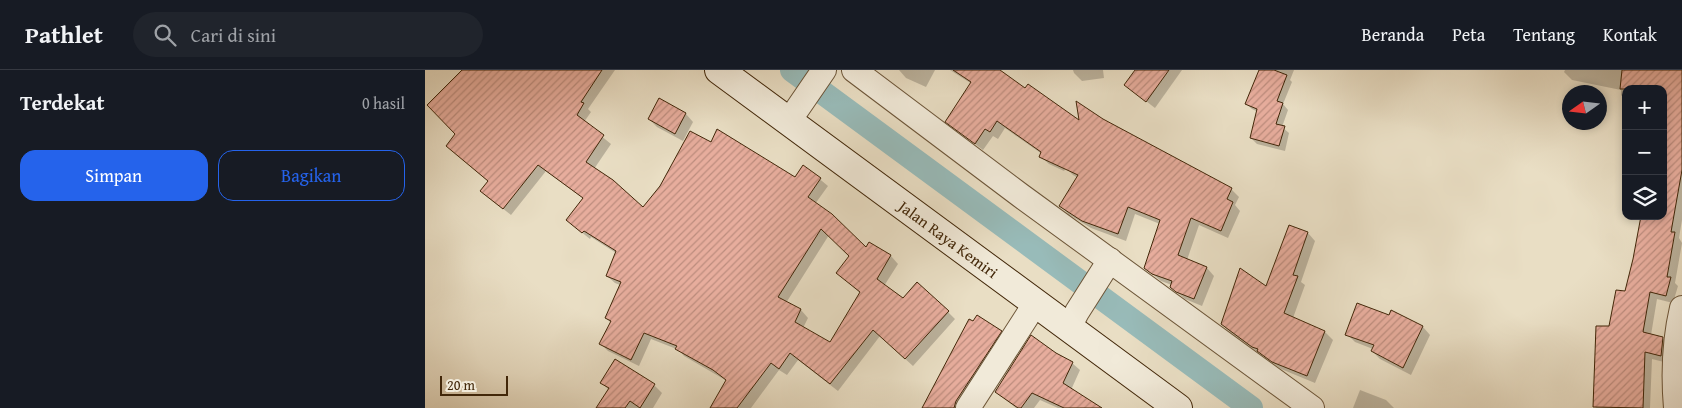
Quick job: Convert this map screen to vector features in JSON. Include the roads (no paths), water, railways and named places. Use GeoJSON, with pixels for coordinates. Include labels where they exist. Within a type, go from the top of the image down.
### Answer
{"type":"FeatureCollection","features":[{"type":"Feature","properties":{"kind":"main road","name":"Jalan Raya Kemiri"},"geometry":{"type":"LineString","coordinates":[[719,70],[795,114],[1035,304],[1073,320],[1178,408]]}},
{"type":"Feature","properties":{"kind":"street"},"geometry":{"type":"LineString","coordinates":[[795,114],[824,70]]}},
{"type":"Feature","properties":{"kind":"street"},"geometry":{"type":"LineString","coordinates":[[854,70],[1108,263],[1312,408]]}},
{"type":"Feature","properties":{"kind":"street"},"geometry":{"type":"LineString","coordinates":[[1073,320],[1108,263]]}},
{"type":"Feature","properties":{"kind":"street"},"geometry":{"type":"LineString","coordinates":[[968,408],[1035,304]]}},
{"type":"Feature","properties":{"kind":"street"},"geometry":{"type":"LineString","coordinates":[[1676,408],[1674,358],[1681,318]]}},
{"type":"Feature","properties":{"kind":"waterway"},"geometry":{"type":"LineString","coordinates":[[792,70],[1251,408]]}}]}
